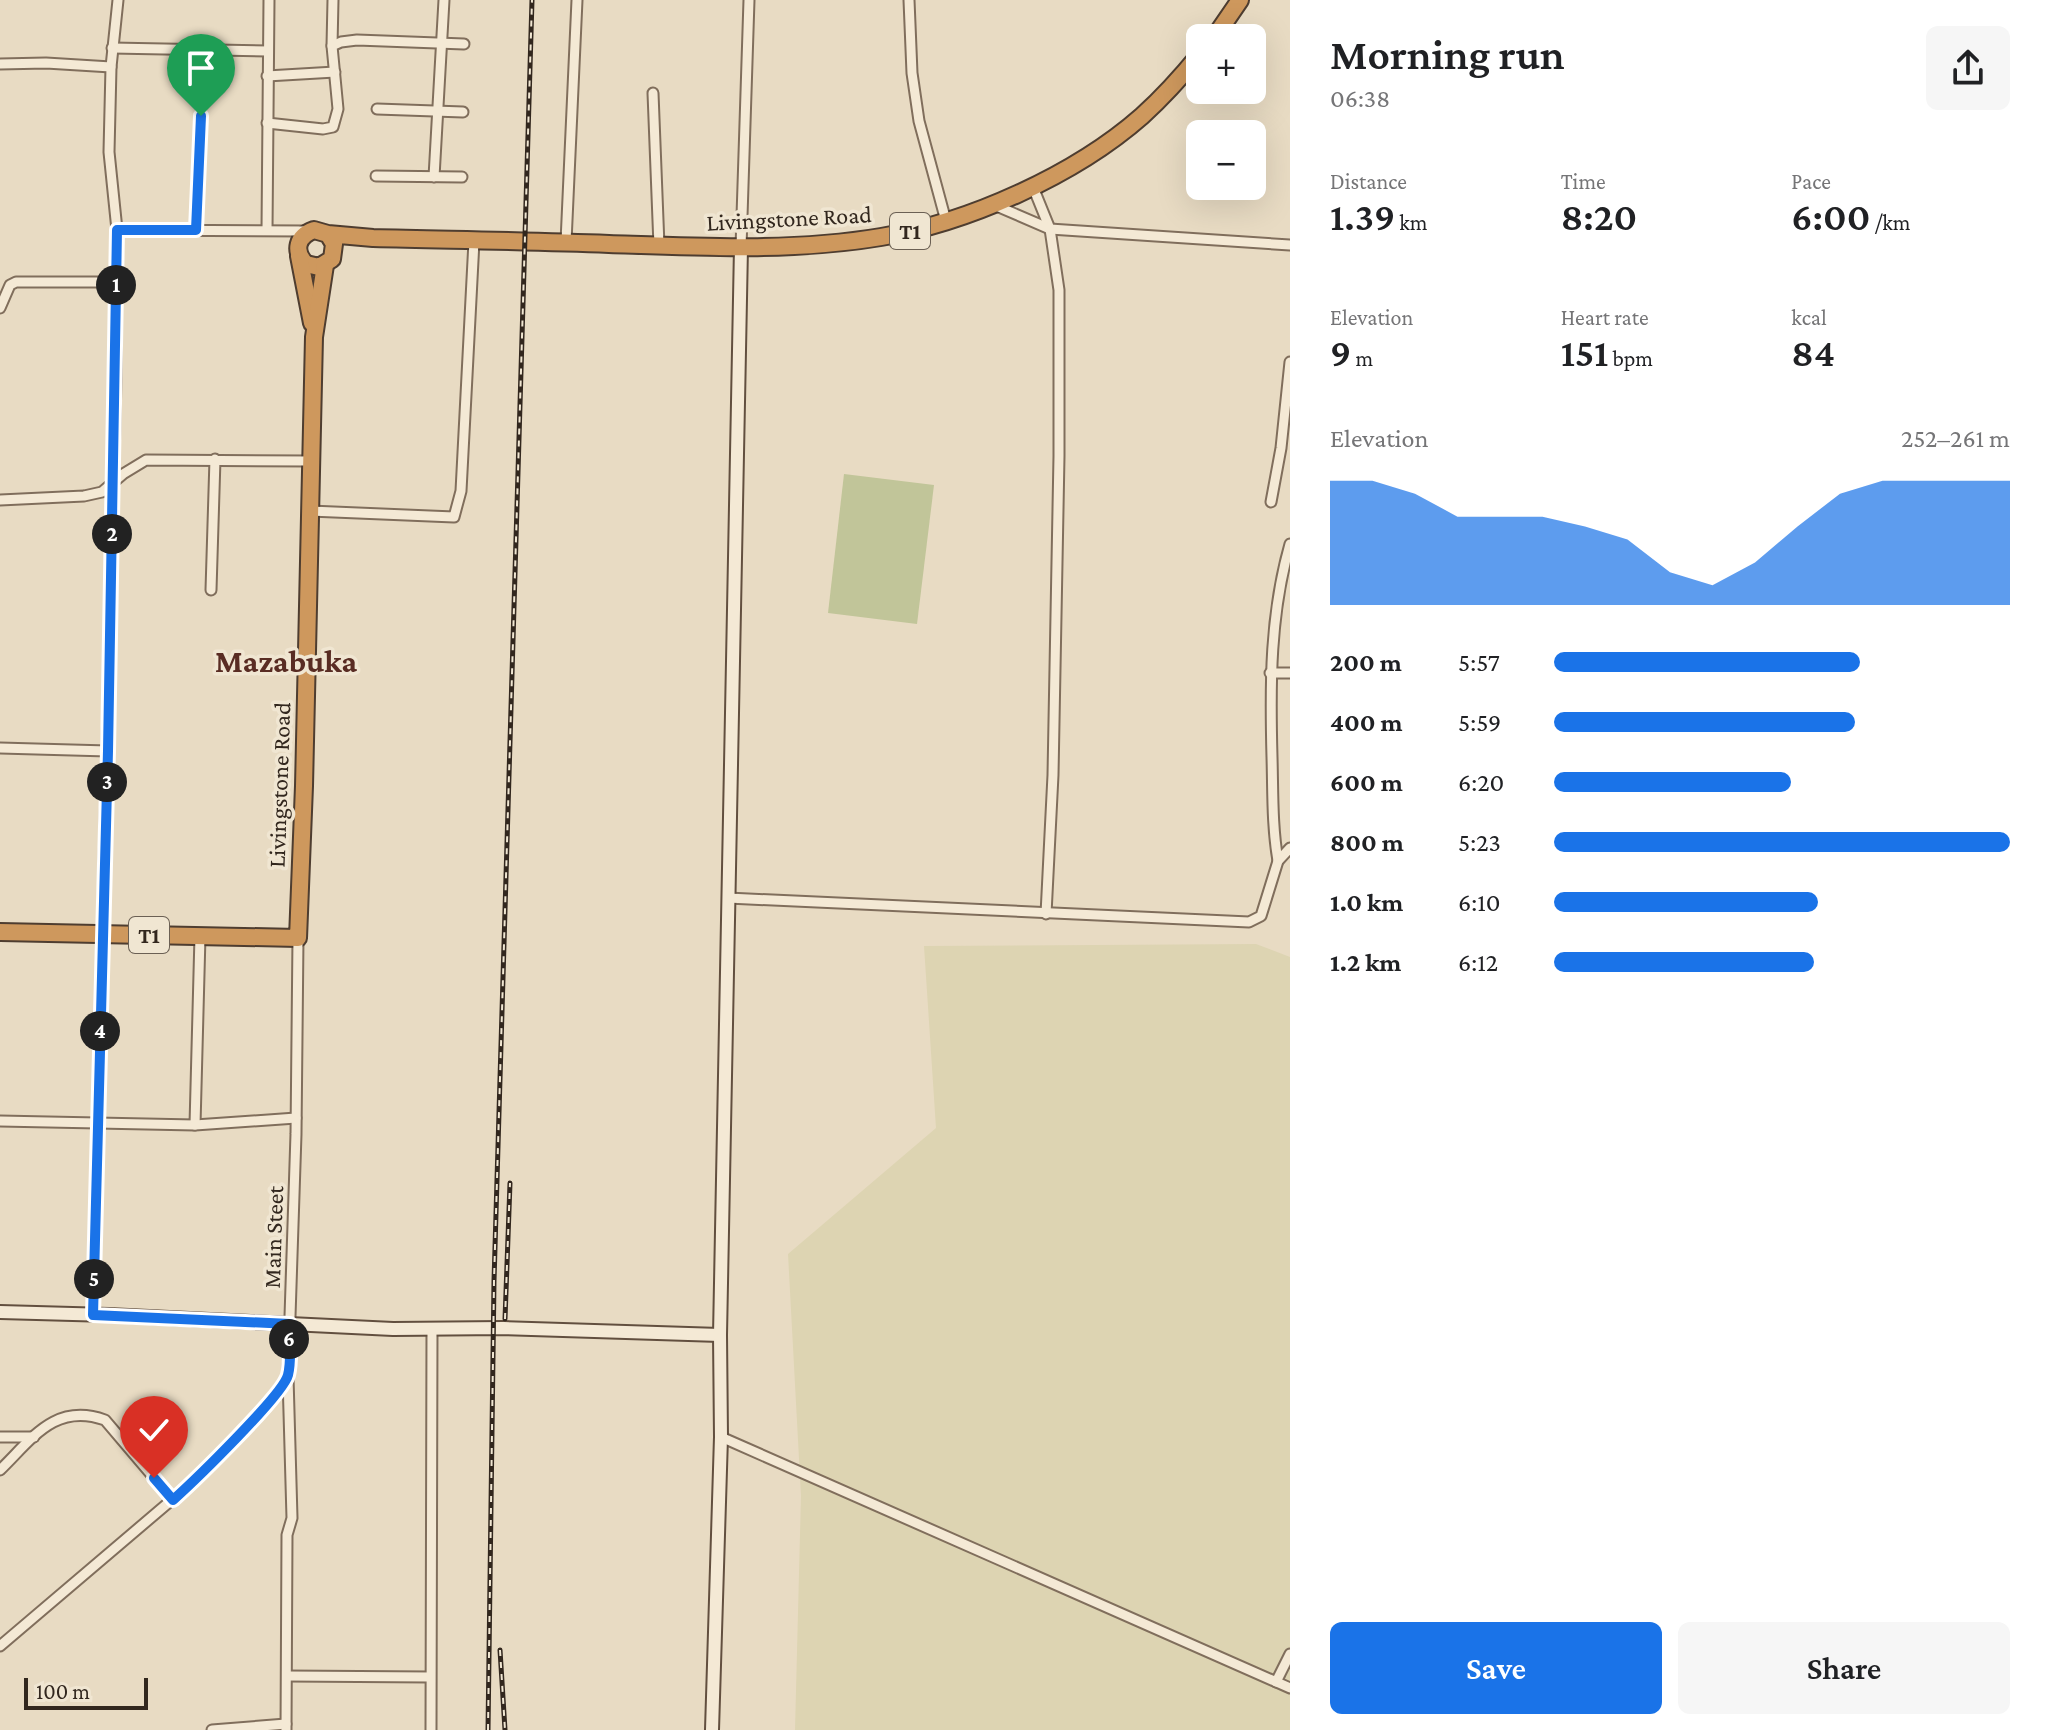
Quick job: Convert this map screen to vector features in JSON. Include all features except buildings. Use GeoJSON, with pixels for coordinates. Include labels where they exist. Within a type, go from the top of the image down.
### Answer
{"type":"FeatureCollection","features":[{"type":"Feature","properties":{"kind":"highway"},"geometry":{"type":"LineString","coordinates":[[1224,24],[1240,0]]}},
{"type":"Feature","properties":{"kind":"highway","name":"Livingstone Road"},"geometry":{"type":"LineString","coordinates":[[309,231],[373,238],[741,247],[838,243],[883,237],[946,221],[1033,187],[1104,144],[1140,117],[1186,69]]}},
{"type":"Feature","properties":{"kind":"highway"},"geometry":{"type":"LineString","coordinates":[[309,231],[303,236],[298,251],[306,264],[312,267],[325,265]]}},
{"type":"Feature","properties":{"kind":"highway"},"geometry":{"type":"LineString","coordinates":[[328,234],[335,250]]}},
{"type":"Feature","properties":{"kind":"highway","name":"Livingstone Road"},"geometry":{"type":"LineString","coordinates":[[298,938],[314,337],[325,265],[332,259],[335,250],[373,238]]}},
{"type":"Feature","properties":{"kind":"highway","name":"Livingstone Road"},"geometry":{"type":"LineString","coordinates":[[298,251],[314,337]]}},
{"type":"Feature","properties":{"kind":"highway","name":"T1"},"geometry":{"type":"LineString","coordinates":[[0,932],[298,938]]}},
{"type":"Feature","properties":{"kind":"main road"},"geometry":{"type":"LineString","coordinates":[[712,1730],[721,1437],[720,1335],[741,247]]}},
{"type":"Feature","properties":{"kind":"main road"},"geometry":{"type":"LineString","coordinates":[[0,1312],[290,1324],[720,1335]]}},
{"type":"Feature","properties":{"kind":"street"},"geometry":{"type":"LineString","coordinates":[[93,1315],[108,751],[117,230],[109,152],[112,48],[118,0]]}},
{"type":"Feature","properties":{"kind":"street"},"geometry":{"type":"LineString","coordinates":[[269,0],[267,123],[271,230],[298,251]]}},
{"type":"Feature","properties":{"kind":"street"},"geometry":{"type":"LineString","coordinates":[[267,123],[323,129],[333,127],[338,109],[332,46],[333,0]]}},
{"type":"Feature","properties":{"kind":"street"},"geometry":{"type":"LineString","coordinates":[[434,177],[444,0]]}},
{"type":"Feature","properties":{"kind":"street"},"geometry":{"type":"LineString","coordinates":[[566,242],[577,0]]}},
{"type":"Feature","properties":{"kind":"street"},"geometry":{"type":"LineString","coordinates":[[741,247],[749,0]]}},
{"type":"Feature","properties":{"kind":"street"},"geometry":{"type":"LineString","coordinates":[[909,0],[912,73],[919,121],[946,221]]}},
{"type":"Feature","properties":{"kind":"street"},"geometry":{"type":"LineString","coordinates":[[332,46],[357,40],[464,44]]}},
{"type":"Feature","properties":{"kind":"street"},"geometry":{"type":"LineString","coordinates":[[112,48],[268,51]]}},
{"type":"Feature","properties":{"kind":"street"},"geometry":{"type":"LineString","coordinates":[[0,64],[111,67]]}},
{"type":"Feature","properties":{"kind":"street"},"geometry":{"type":"LineString","coordinates":[[267,76],[335,72]]}},
{"type":"Feature","properties":{"kind":"street"},"geometry":{"type":"LineString","coordinates":[[653,93],[659,246]]}},
{"type":"Feature","properties":{"kind":"street"},"geometry":{"type":"LineString","coordinates":[[377,109],[463,112]]}},
{"type":"Feature","properties":{"kind":"street"},"geometry":{"type":"LineString","coordinates":[[196,230],[201,116]]}},
{"type":"Feature","properties":{"kind":"street"},"geometry":{"type":"LineString","coordinates":[[376,176],[462,177]]}},
{"type":"Feature","properties":{"kind":"street"},"geometry":{"type":"LineString","coordinates":[[1033,187],[1050,229],[1059,290],[1053,775],[1046,914]]}},
{"type":"Feature","properties":{"kind":"street"},"geometry":{"type":"LineString","coordinates":[[992,204],[1050,229],[1290,245]]}},
{"type":"Feature","properties":{"kind":"street"},"geometry":{"type":"LineString","coordinates":[[117,230],[309,231]]}},
{"type":"Feature","properties":{"kind":"street"},"geometry":{"type":"LineString","coordinates":[[310,511],[454,517],[461,491],[474,241]]}},
{"type":"Feature","properties":{"kind":"street"},"geometry":{"type":"LineString","coordinates":[[0,308],[10,285],[16,282],[116,282]]}},
{"type":"Feature","properties":{"kind":"street"},"geometry":{"type":"LineString","coordinates":[[1271,502],[1281,448],[1290,362]]}},
{"type":"Feature","properties":{"kind":"street"},"geometry":{"type":"LineString","coordinates":[[211,590],[215,459]]}},
{"type":"Feature","properties":{"kind":"street"},"geometry":{"type":"LineString","coordinates":[[0,500],[84,496],[102,492],[113,481],[146,460],[311,461]]}},
{"type":"Feature","properties":{"kind":"street"},"geometry":{"type":"LineString","coordinates":[[728,898],[1249,922],[1261,916],[1278,861],[1273,826],[1270,673],[1275,614],[1290,544]]}},
{"type":"Feature","properties":{"kind":"street"},"geometry":{"type":"LineString","coordinates":[[1270,673],[1290,673]]}},
{"type":"Feature","properties":{"kind":"street"},"geometry":{"type":"LineString","coordinates":[[0,748],[108,751]]}},
{"type":"Feature","properties":{"kind":"street"},"geometry":{"type":"LineString","coordinates":[[1278,861],[1290,848]]}},
{"type":"Feature","properties":{"kind":"street"},"geometry":{"type":"LineString","coordinates":[[195,1125],[200,936]]}},
{"type":"Feature","properties":{"kind":"street","name":"Main Steet"},"geometry":{"type":"LineString","coordinates":[[286,1727],[287,1535],[292,1518],[288,1377],[298,938]]}},
{"type":"Feature","properties":{"kind":"street"},"geometry":{"type":"LineString","coordinates":[[0,1121],[195,1125],[296,1118]]}},
{"type":"Feature","properties":{"kind":"street"},"geometry":{"type":"LineString","coordinates":[[431,1730],[432,1328]]}},
{"type":"Feature","properties":{"kind":"street"},"geometry":{"type":"LineString","coordinates":[[0,1646],[173,1500],[245,1428],[288,1377]]}},
{"type":"Feature","properties":{"kind":"street"},"geometry":{"type":"LineString","coordinates":[[0,1470],[52,1420],[61,1416],[86,1415],[105,1420],[173,1500]]}},
{"type":"Feature","properties":{"kind":"street"},"geometry":{"type":"LineString","coordinates":[[0,1437],[34,1437]]}},
{"type":"Feature","properties":{"kind":"street"},"geometry":{"type":"LineString","coordinates":[[721,1437],[1290,1688]]}},
{"type":"Feature","properties":{"kind":"street"},"geometry":{"type":"LineString","coordinates":[[1276,1682],[1290,1654]]}},
{"type":"Feature","properties":{"kind":"street"},"geometry":{"type":"LineString","coordinates":[[287,1662],[302,1677]]}},
{"type":"Feature","properties":{"kind":"street"},"geometry":{"type":"LineString","coordinates":[[287,1676],[430,1677]]}},
{"type":"Feature","properties":{"kind":"street"},"geometry":{"type":"LineString","coordinates":[[212,1730],[286,1727]]}},
{"type":"Feature","properties":{"kind":"shaded area"},"geometry":{"type":"Polygon","coordinates":[[[1256,944],[1290,957],[1290,1730],[795,1730],[801,1496],[788,1254],[936,1128],[924,946],[1256,944]]]}},
{"type":"Feature","properties":{"kind":"green space"},"geometry":{"type":"Polygon","coordinates":[[[844,474],[934,485],[917,624],[828,613],[844,474]]]}},
{"type":"Feature","properties":{"kind":"railway"},"geometry":{"type":"LineString","coordinates":[[488,1730],[494,1281],[532,0]]}},
{"type":"Feature","properties":{"kind":"railway"},"geometry":{"type":"LineString","coordinates":[[505,1319],[510,1183]]}},
{"type":"Feature","properties":{"kind":"railway"},"geometry":{"type":"LineString","coordinates":[[500,1650],[505,1730]]}},
{"type":"Feature","properties":{"kind":"district","name":"Mazabuka"},"geometry":{"type":"Point","coordinates":[286,661]}},
{"type":"Feature","properties":{"kind":"route"},"geometry":{"type":"LineString","coordinates":[[154,1478],[173,1500],[265,1407],[288,1377],[290,1324],[93,1315],[108,751],[117,230],[196,230],[201,116]]}}]}
